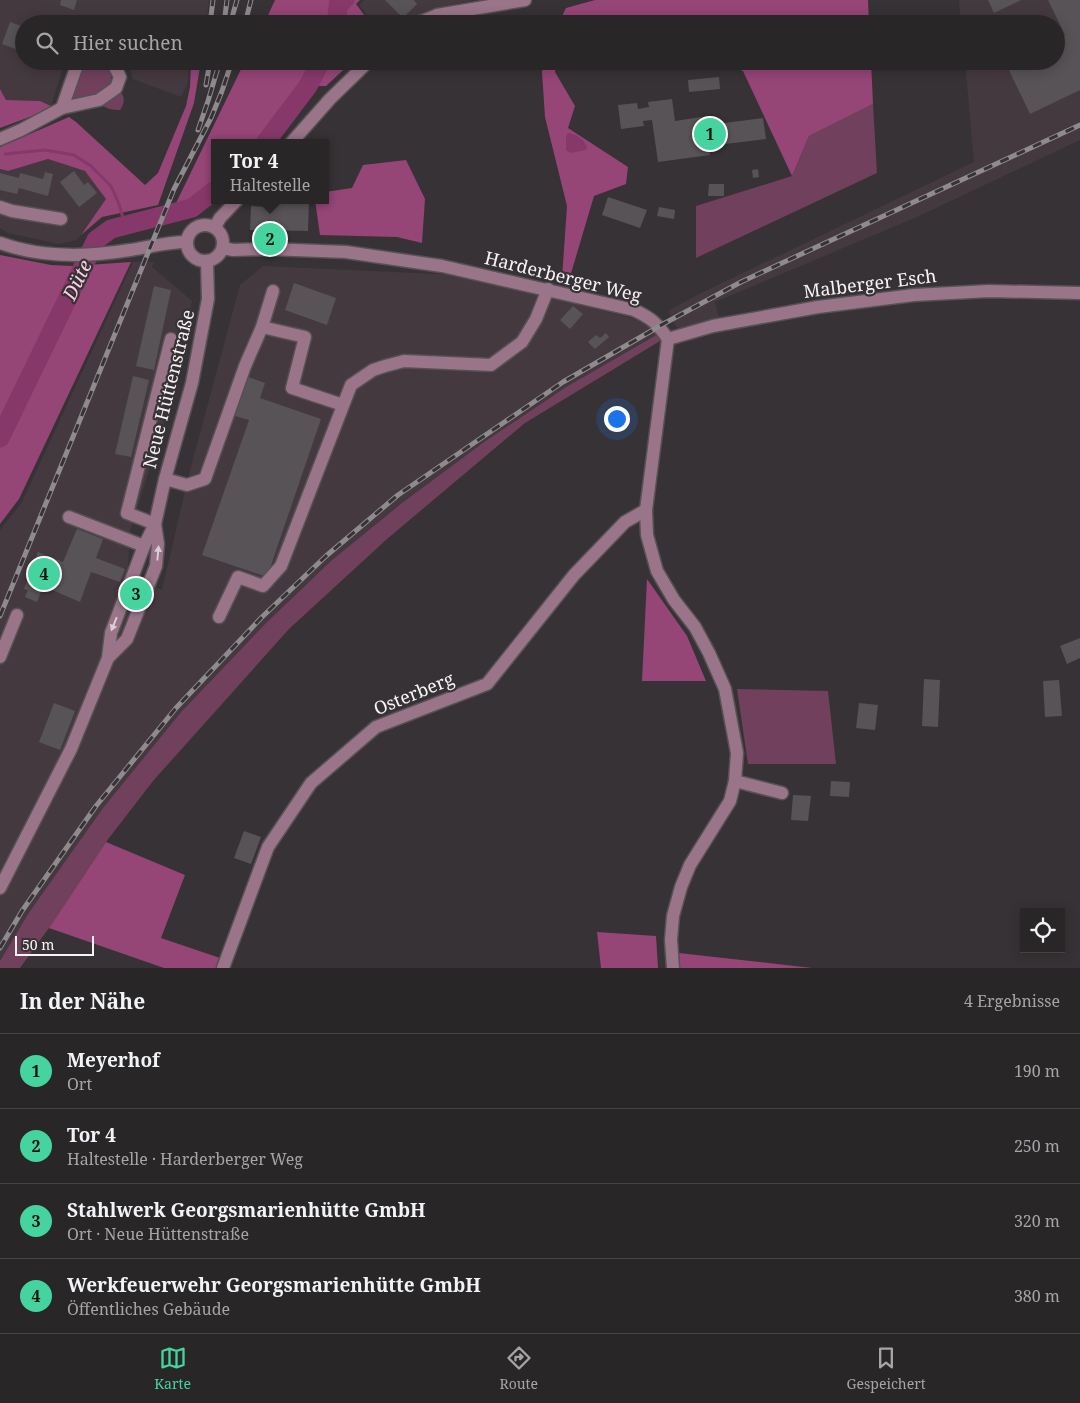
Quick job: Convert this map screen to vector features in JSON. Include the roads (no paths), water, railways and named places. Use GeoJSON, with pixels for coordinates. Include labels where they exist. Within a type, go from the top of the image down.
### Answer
{"type":"FeatureCollection","features":[{"type":"Feature","properties":{"kind":"street"},"geometry":{"type":"LineString","coordinates":[[438,15],[525,0]]}},
{"type":"Feature","properties":{"kind":"street"},"geometry":{"type":"LineString","coordinates":[[62,108],[75,70]]}},
{"type":"Feature","properties":{"kind":"street"},"geometry":{"type":"LineString","coordinates":[[0,139],[62,108],[99,100],[116,88],[120,77],[116,70]]}},
{"type":"Feature","properties":{"kind":"street"},"geometry":{"type":"LineString","coordinates":[[295,139],[330,99],[360,70]]}},
{"type":"Feature","properties":{"kind":"street"},"geometry":{"type":"LineString","coordinates":[[214,227],[233,204]]}},
{"type":"Feature","properties":{"kind":"street"},"geometry":{"type":"LineString","coordinates":[[0,207],[12,211],[61,219]]}},
{"type":"Feature","properties":{"kind":"street"},"geometry":{"type":"LineString","coordinates":[[202,224],[214,227],[219,231],[224,242],[221,253],[217,258],[199,261],[190,254],[187,242],[192,230],[202,224]]}},
{"type":"Feature","properties":{"kind":"street"},"geometry":{"type":"LineString","coordinates":[[0,243],[28,250],[57,249],[76,255],[187,242]]}},
{"type":"Feature","properties":{"kind":"street","name":"Harderberger Weg"},"geometry":{"type":"LineString","coordinates":[[223,248],[233,250],[269,249],[346,252],[442,266],[634,310],[649,317],[659,326],[668,339]]}},
{"type":"Feature","properties":{"kind":"street","name":"Neue Hüttenstraße"},"geometry":{"type":"LineString","coordinates":[[0,888],[71,749],[108,658],[110,632],[144,546],[155,524],[165,479],[192,383],[208,299],[207,261]]}},
{"type":"Feature","properties":{"kind":"street"},"geometry":{"type":"LineString","coordinates":[[219,617],[238,577],[263,586],[281,566],[351,385],[373,370],[404,361],[491,365],[522,342],[536,319],[548,289]]}},
{"type":"Feature","properties":{"kind":"street","name":"Malberger Esch"},"geometry":{"type":"LineString","coordinates":[[668,339],[714,326],[818,307],[914,295],[989,291],[1080,293]]}},
{"type":"Feature","properties":{"kind":"street"},"geometry":{"type":"LineString","coordinates":[[165,479],[187,485],[205,479],[245,366],[262,327],[273,292]]}},
{"type":"Feature","properties":{"kind":"street"},"geometry":{"type":"LineString","coordinates":[[262,327],[306,337],[292,388],[343,405]]}},
{"type":"Feature","properties":{"kind":"street"},"geometry":{"type":"LineString","coordinates":[[155,524],[127,513],[171,339]]}},
{"type":"Feature","properties":{"kind":"street"},"geometry":{"type":"LineString","coordinates":[[668,339],[646,510],[647,535],[657,570],[674,600],[710,652],[725,689],[738,753],[735,781],[730,801],[690,865],[681,887],[673,916],[671,940],[673,968]]}},
{"type":"Feature","properties":{"kind":"street","name":"Osterberg"},"geometry":{"type":"LineString","coordinates":[[223,968],[268,847],[311,784],[376,727],[487,684],[574,576],[625,522],[646,510]]}},
{"type":"Feature","properties":{"kind":"street"},"geometry":{"type":"LineString","coordinates":[[69,517],[144,546]]}},
{"type":"Feature","properties":{"kind":"street","name":"Neue Hüttenstraße"},"geometry":{"type":"LineString","coordinates":[[108,658],[127,639],[156,566],[158,544],[155,524]]}},
{"type":"Feature","properties":{"kind":"street"},"geometry":{"type":"LineString","coordinates":[[0,657],[17,615]]}},
{"type":"Feature","properties":{"kind":"street"},"geometry":{"type":"LineString","coordinates":[[735,781],[782,792]]}},
{"type":"Feature","properties":{"kind":"waterway","name":"Düte"},"geometry":{"type":"LineString","coordinates":[[337,15],[339,0]]}},
{"type":"Feature","properties":{"kind":"waterway"},"geometry":{"type":"LineString","coordinates":[[338,12],[349,0]]}},
{"type":"Feature","properties":{"kind":"waterway","name":"Düte"},"geometry":{"type":"LineString","coordinates":[[268,139],[308,86],[316,70]]}},
{"type":"Feature","properties":{"kind":"waterway"},"geometry":{"type":"LineString","coordinates":[[5,154],[45,150],[74,155],[91,166],[111,186],[125,225]]}},
{"type":"Feature","properties":{"kind":"waterway","name":"Düte"},"geometry":{"type":"LineString","coordinates":[[0,438],[96,240],[111,229],[192,208],[211,193]]}},
{"type":"Feature","properties":{"kind":"railway"},"geometry":{"type":"LineString","coordinates":[[211,15],[213,0]]}},
{"type":"Feature","properties":{"kind":"railway"},"geometry":{"type":"LineString","coordinates":[[225,15],[227,0]]}},
{"type":"Feature","properties":{"kind":"railway"},"geometry":{"type":"LineString","coordinates":[[233,15],[237,0]]}},
{"type":"Feature","properties":{"kind":"railway"},"geometry":{"type":"LineString","coordinates":[[247,15],[251,0]]}},
{"type":"Feature","properties":{"kind":"railway"},"geometry":{"type":"LineString","coordinates":[[206,85],[208,70]]}},
{"type":"Feature","properties":{"kind":"railway"},"geometry":{"type":"LineString","coordinates":[[198,130],[217,70]]}},
{"type":"Feature","properties":{"kind":"railway"},"geometry":{"type":"LineString","coordinates":[[0,616],[174,189],[211,118],[229,70]]}},
{"type":"Feature","properties":{"kind":"railway"},"geometry":{"type":"LineString","coordinates":[[0,948],[22,911],[96,806],[176,708],[261,618],[326,556],[398,495],[563,382],[665,323],[741,282],[1080,125]]}},
{"type":"Feature","properties":{"kind":"place","name":"Meyerhof"},"geometry":{"type":"Point","coordinates":[710,134]}},
{"type":"Feature","properties":{"kind":"place","name":"Tor 4"},"geometry":{"type":"Point","coordinates":[270,239]}},
{"type":"Feature","properties":{"kind":"place","name":"Werkfeuerwehr Georgsmarienhütte GmbH"},"geometry":{"type":"Point","coordinates":[44,574]}},
{"type":"Feature","properties":{"kind":"place","name":"Stahlwerk Georgsmarienhütte GmbH"},"geometry":{"type":"Point","coordinates":[136,594]}}]}
